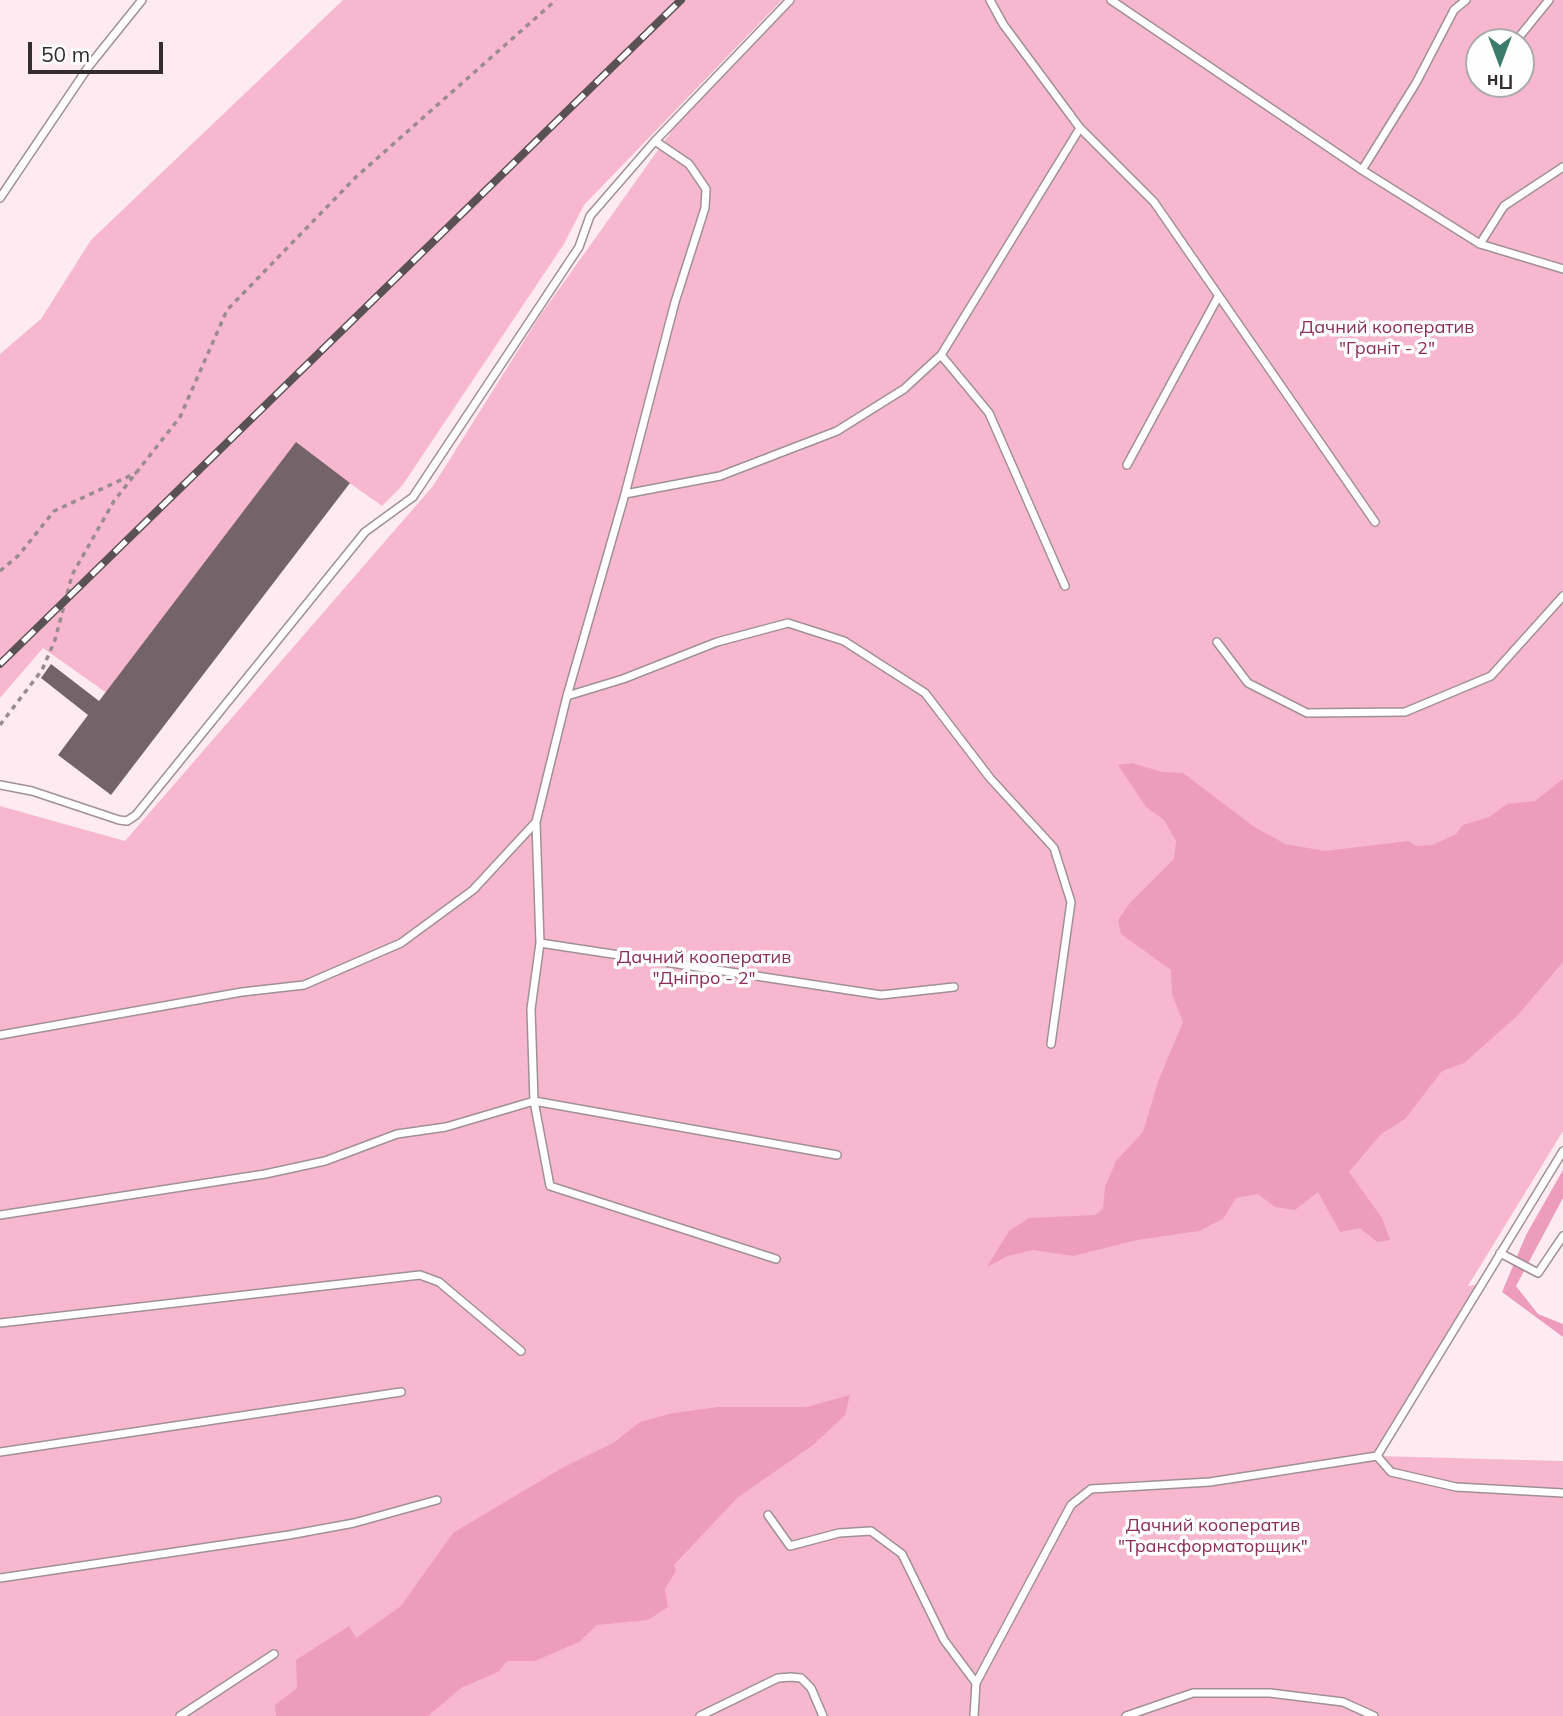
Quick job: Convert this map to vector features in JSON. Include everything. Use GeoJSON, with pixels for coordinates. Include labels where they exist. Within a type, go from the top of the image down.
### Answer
{"type":"FeatureCollection","features":[{"type":"Feature","properties":{"kind":"lane"},"geometry":{"type":"LineString","coordinates":[[0,198],[89,66],[142,0]]}},
{"type":"Feature","properties":{"kind":"lane"},"geometry":{"type":"LineString","coordinates":[[0,785],[32,791],[119,820],[127,821],[136,815],[365,532],[413,497],[579,247],[590,216],[655,141],[790,0]]}},
{"type":"Feature","properties":{"kind":"lane"},"geometry":{"type":"LineString","coordinates":[[990,0],[1003,24],[1080,128],[1154,202],[1375,522]]}},
{"type":"Feature","properties":{"kind":"lane"},"geometry":{"type":"LineString","coordinates":[[1111,0],[1362,170],[1480,244],[1563,269]]}},
{"type":"Feature","properties":{"kind":"lane"},"geometry":{"type":"LineString","coordinates":[[1362,170],[1416,82],[1454,10],[1466,0]]}},
{"type":"Feature","properties":{"kind":"lane"},"geometry":{"type":"LineString","coordinates":[[1526,28],[1549,0]]}},
{"type":"Feature","properties":{"kind":"lane"},"geometry":{"type":"LineString","coordinates":[[625,494],[720,476],[837,431],[904,388],[941,355],[1080,128]]}},
{"type":"Feature","properties":{"kind":"lane"},"geometry":{"type":"LineString","coordinates":[[655,141],[689,164],[706,189],[705,208],[675,302],[625,494],[567,696],[536,822],[540,943],[530,1009],[534,1101],[550,1186],[776,1259]]}},
{"type":"Feature","properties":{"kind":"lane"},"geometry":{"type":"LineString","coordinates":[[1480,244],[1504,206],[1563,167]]}},
{"type":"Feature","properties":{"kind":"lane"},"geometry":{"type":"LineString","coordinates":[[1127,465],[1218,297]]}},
{"type":"Feature","properties":{"kind":"lane"},"geometry":{"type":"LineString","coordinates":[[941,355],[989,412],[1065,586]]}},
{"type":"Feature","properties":{"kind":"lane"},"geometry":{"type":"LineString","coordinates":[[1217,642],[1248,683],[1307,713],[1405,712],[1491,676],[1563,596]]}},
{"type":"Feature","properties":{"kind":"lane"},"geometry":{"type":"LineString","coordinates":[[567,696],[623,679],[718,642],[788,623],[844,641],[925,693],[990,778],[1054,848],[1071,902],[1051,1044]]}},
{"type":"Feature","properties":{"kind":"lane"},"geometry":{"type":"LineString","coordinates":[[0,1035],[242,992],[304,985],[401,943],[473,890],[536,822]]}},
{"type":"Feature","properties":{"kind":"lane"},"geometry":{"type":"LineString","coordinates":[[540,943],[881,995],[954,987]]}},
{"type":"Feature","properties":{"kind":"lane"},"geometry":{"type":"LineString","coordinates":[[0,1214],[313,1164],[397,1134],[446,1127],[534,1101],[837,1154]]}},
{"type":"Feature","properties":{"kind":"lane"},"geometry":{"type":"LineString","coordinates":[[974,1716],[976,1683],[1070,1505],[1091,1489],[1210,1482],[1377,1456],[1563,1151]]}},
{"type":"Feature","properties":{"kind":"lane"},"geometry":{"type":"LineString","coordinates":[[1500,1253],[1538,1273],[1563,1236]]}},
{"type":"Feature","properties":{"kind":"lane"},"geometry":{"type":"LineString","coordinates":[[0,1323],[420,1275],[439,1282],[521,1351]]}},
{"type":"Feature","properties":{"kind":"lane"},"geometry":{"type":"LineString","coordinates":[[0,1452],[401,1392]]}},
{"type":"Feature","properties":{"kind":"lane"},"geometry":{"type":"LineString","coordinates":[[1377,1456],[1391,1472],[1455,1487],[1563,1493]]}},
{"type":"Feature","properties":{"kind":"lane"},"geometry":{"type":"LineString","coordinates":[[0,1578],[289,1535],[354,1523],[437,1500]]}},
{"type":"Feature","properties":{"kind":"lane"},"geometry":{"type":"LineString","coordinates":[[768,1515],[790,1546],[839,1533],[871,1531],[902,1554],[944,1640],[976,1683]]}},
{"type":"Feature","properties":{"kind":"lane"},"geometry":{"type":"LineString","coordinates":[[180,1716],[274,1654]]}},
{"type":"Feature","properties":{"kind":"lane"},"geometry":{"type":"LineString","coordinates":[[700,1716],[778,1678],[791,1677],[801,1678],[811,1688],[823,1716]]}},
{"type":"Feature","properties":{"kind":"lane"},"geometry":{"type":"LineString","coordinates":[[1126,1716],[1193,1693],[1270,1693],[1343,1702],[1374,1716]]}},
{"type":"Feature","properties":{"kind":"path"},"geometry":{"type":"LineString","coordinates":[[0,725],[42,670],[55,640],[72,575],[114,501],[180,417],[227,310],[356,177],[556,0]]}},
{"type":"Feature","properties":{"kind":"path"},"geometry":{"type":"LineString","coordinates":[[0,570],[19,555],[54,511],[137,472]]}},
{"type":"Feature","properties":{"kind":"green space"},"geometry":{"type":"Polygon","coordinates":[[[343,0],[782,0],[584,205],[564,244],[402,486],[382,506],[300,448],[111,696],[43,648],[0,698],[0,354],[41,319],[91,240],[343,0]]]}},
{"type":"Feature","properties":{"kind":"green space"},"geometry":{"type":"Polygon","coordinates":[[[795,0],[1563,0],[1563,1131],[1468,1286],[1480,1284],[1378,1456],[1563,1461],[1563,1716],[0,1716],[0,806],[125,841],[433,486],[539,317],[693,101],[795,0]]]}},
{"type":"Feature","properties":{"kind":"shaded area"},"geometry":{"type":"Polygon","coordinates":[[[1132,763],[1162,772],[1183,773],[1253,826],[1285,844],[1325,851],[1408,841],[1416,846],[1432,845],[1456,834],[1463,825],[1489,817],[1507,804],[1535,801],[1563,779],[1563,962],[1517,1016],[1464,1063],[1442,1071],[1405,1119],[1381,1134],[1349,1172],[1382,1218],[1390,1240],[1377,1242],[1360,1228],[1340,1232],[1318,1192],[1295,1210],[1275,1207],[1258,1194],[1236,1198],[1223,1219],[1199,1231],[1137,1240],[1073,1256],[1033,1250],[1008,1256],[987,1267],[1009,1231],[1029,1218],[1095,1215],[1103,1209],[1105,1187],[1116,1161],[1143,1132],[1159,1079],[1183,1022],[1172,994],[1171,970],[1121,934],[1118,920],[1130,903],[1174,859],[1176,841],[1164,820],[1146,807],[1118,765],[1132,763]]]}},
{"type":"Feature","properties":{"kind":"shaded area"},"geometry":{"type":"Polygon","coordinates":[[[1563,1170],[1563,1198],[1516,1286],[1538,1314],[1563,1324],[1563,1337],[1502,1292],[1526,1235],[1563,1170]]]}},
{"type":"Feature","properties":{"kind":"shaded area"},"geometry":{"type":"Polygon","coordinates":[[[850,1395],[845,1415],[813,1445],[737,1498],[674,1565],[676,1571],[665,1589],[668,1607],[648,1620],[597,1625],[579,1642],[535,1661],[507,1661],[498,1672],[461,1688],[428,1716],[276,1716],[275,1705],[297,1688],[296,1660],[349,1626],[356,1638],[401,1606],[453,1533],[562,1468],[613,1443],[640,1422],[673,1413],[718,1407],[807,1407],[850,1395]]]}},
{"type":"Feature","properties":{"kind":"building"},"geometry":{"type":"Polygon","coordinates":[[[296,442],[350,483],[111,795],[58,755],[88,715],[41,678],[51,664],[99,701],[296,442]]]}},
{"type":"Feature","properties":{"kind":"railway"},"geometry":{"type":"LineString","coordinates":[[0,664],[681,0]]}},
{"type":"Feature","properties":{"kind":"park label","name":"Дачний кооператив \"Граніт - 2\""},"geometry":{"type":"Point","coordinates":[1387,338]}},
{"type":"Feature","properties":{"kind":"park label","name":"Дачний кооператив \"Дніпро - 2\""},"geometry":{"type":"Point","coordinates":[704,968]}},
{"type":"Feature","properties":{"kind":"park label","name":"Дачний кооператив \"Трансформаторщик\""},"geometry":{"type":"Point","coordinates":[1213,1536]}}]}
